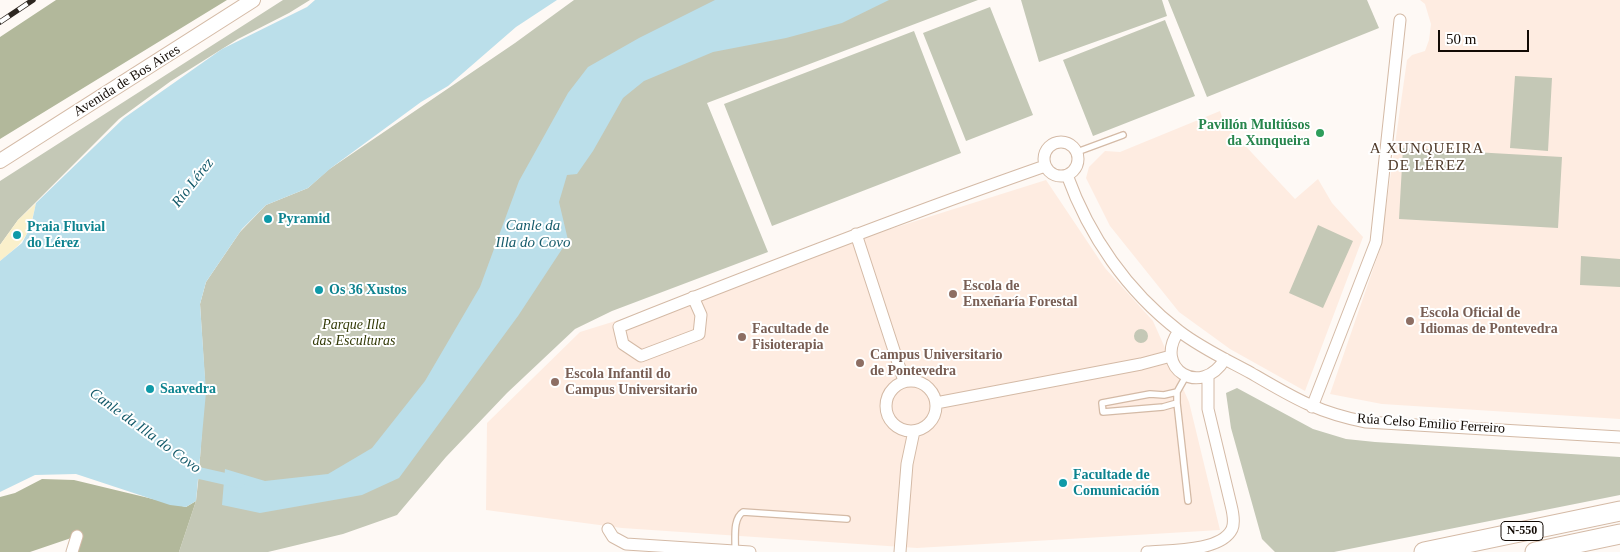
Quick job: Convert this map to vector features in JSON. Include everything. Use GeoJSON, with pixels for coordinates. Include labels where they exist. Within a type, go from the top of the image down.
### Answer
{"type":"FeatureCollection","features":[{"type":"Feature","properties":{"kind":"highway","name":"N-550"},"geometry":{"type":"LineString","coordinates":[[1424,552],[1620,511]]}},
{"type":"Feature","properties":{"kind":"highway","name":"N-550"},"geometry":{"type":"LineString","coordinates":[[1535,552],[1620,534]]}},
{"type":"Feature","properties":{"kind":"street","name":"Avenida de Bos Aires"},"geometry":{"type":"LineString","coordinates":[[0,161],[254,0]]}},
{"type":"Feature","properties":{"kind":"street"},"geometry":{"type":"LineString","coordinates":[[1312,407],[1376,242],[1400,20]]}},
{"type":"Feature","properties":{"kind":"street"},"geometry":{"type":"LineString","coordinates":[[1063,141],[1074,147],[1077,152],[1076,168],[1067,175],[1056,176],[1045,166],[1044,156],[1048,147],[1052,144],[1063,141]]}},
{"type":"Feature","properties":{"kind":"street"},"geometry":{"type":"LineString","coordinates":[[693,298],[701,315],[698,334],[641,356],[623,344],[619,327],[856,234],[1045,166]]}},
{"type":"Feature","properties":{"kind":"street","name":"Rúa Celso Emilio Ferreiro"},"geometry":{"type":"LineString","coordinates":[[1067,175],[1076,201],[1092,232],[1137,293],[1154,311],[1179,332],[1312,407],[1366,422],[1620,437]]}},
{"type":"Feature","properties":{"kind":"street"},"geometry":{"type":"LineString","coordinates":[[856,234],[904,381]]}},
{"type":"Feature","properties":{"kind":"street"},"geometry":{"type":"LineString","coordinates":[[1179,332],[1173,340],[1171,356],[1177,369],[1186,376],[1194,378],[1208,376],[1216,371],[1225,359]]}},
{"type":"Feature","properties":{"kind":"street"},"geometry":{"type":"LineString","coordinates":[[936,403],[1141,364],[1171,356]]}},
{"type":"Feature","properties":{"kind":"street"},"geometry":{"type":"LineString","coordinates":[[1147,552],[1207,546],[1218,543],[1227,536],[1232,528],[1234,518],[1208,409],[1208,376]]}},
{"type":"Feature","properties":{"kind":"street"},"geometry":{"type":"LineString","coordinates":[[904,381],[921,383],[934,395],[936,403],[933,418],[922,429],[914,431],[898,428],[887,415],[886,406],[891,391],[904,381]]}},
{"type":"Feature","properties":{"kind":"street"},"geometry":{"type":"LineString","coordinates":[[900,552],[908,464],[914,431]]}},
{"type":"Feature","properties":{"kind":"street"},"geometry":{"type":"LineString","coordinates":[[608,529],[613,537],[626,544],[750,552]]}},
{"type":"Feature","properties":{"kind":"street"},"geometry":{"type":"LineString","coordinates":[[72,552],[77,536]]}},
{"type":"Feature","properties":{"kind":"lane"},"geometry":{"type":"LineString","coordinates":[[1077,152],[1123,135]]}},
{"type":"Feature","properties":{"kind":"lane"},"geometry":{"type":"LineString","coordinates":[[1186,376],[1178,392],[1177,403],[1188,501]]}},
{"type":"Feature","properties":{"kind":"lane"},"geometry":{"type":"LineString","coordinates":[[1177,403],[1163,407],[1103,412],[1102,403],[1150,394],[1164,396],[1178,392]]}},
{"type":"Feature","properties":{"kind":"lane"},"geometry":{"type":"LineString","coordinates":[[735,551],[736,520],[743,512],[847,519]]}},
{"type":"Feature","properties":{"kind":"shaded area"},"geometry":{"type":"Polygon","coordinates":[[[1420,0],[1620,0],[1620,419],[1382,404],[1330,394],[1380,249],[1407,60],[1412,55],[1425,51],[1429,40],[1431,24],[1425,4],[1420,0]]]}},
{"type":"Feature","properties":{"kind":"shaded area"},"geometry":{"type":"Polygon","coordinates":[[[1220,111],[1224,123],[1295,199],[1318,179],[1332,203],[1363,237],[1305,391],[1230,349],[1179,312],[1110,226],[1086,178],[1089,167],[1105,151],[1120,152],[1220,111]]]}},
{"type":"Feature","properties":{"kind":"shaded area","name":"Campus Universitario de Pontevedra"},"geometry":{"type":"Polygon","coordinates":[[[1046,180],[1105,268],[1153,321],[1189,402],[1220,530],[917,548],[622,528],[486,510],[487,423],[580,332],[693,297],[830,248],[1046,180]]]}},
{"type":"Feature","properties":{"kind":"green space"},"geometry":{"type":"Polygon","coordinates":[[[56,0],[227,0],[0,139],[0,37],[56,0]]]}},
{"type":"Feature","properties":{"kind":"green space"},"geometry":{"type":"Polygon","coordinates":[[[283,0],[310,0],[238,39],[171,81],[119,119],[18,220],[0,245],[0,181],[283,0]]]}},
{"type":"Feature","properties":{"kind":"green space","name":"Parque Illa das Esculturas"},"geometry":{"type":"Polygon","coordinates":[[[574,0],[978,0],[707,103],[768,252],[612,311],[575,329],[507,393],[446,457],[397,515],[343,534],[268,552],[179,552],[196,501],[199,473],[205,382],[200,304],[206,282],[240,232],[266,205],[308,188],[328,170],[515,43],[574,0]]]}},
{"type":"Feature","properties":{"kind":"green space"},"geometry":{"type":"Polygon","coordinates":[[[1021,0],[1162,0],[1167,16],[1039,62],[1021,0]]]}},
{"type":"Feature","properties":{"kind":"green space"},"geometry":{"type":"Polygon","coordinates":[[[1168,0],[1367,0],[1379,28],[1207,97],[1168,0]]]}},
{"type":"Feature","properties":{"kind":"green space"},"geometry":{"type":"Polygon","coordinates":[[[990,7],[1033,115],[966,141],[923,33],[990,7]]]}},
{"type":"Feature","properties":{"kind":"green space"},"geometry":{"type":"Polygon","coordinates":[[[1165,20],[1195,96],[1093,136],[1063,60],[1165,20]]]}},
{"type":"Feature","properties":{"kind":"green space"},"geometry":{"type":"Polygon","coordinates":[[[914,31],[961,153],[772,226],[724,104],[914,31]]]}},
{"type":"Feature","properties":{"kind":"green space"},"geometry":{"type":"Polygon","coordinates":[[[1515,76],[1552,78],[1548,151],[1510,148],[1515,76]]]}},
{"type":"Feature","properties":{"kind":"green space"},"geometry":{"type":"Polygon","coordinates":[[[1403,148],[1562,157],[1558,228],[1399,219],[1403,148]]]}},
{"type":"Feature","properties":{"kind":"green space"},"geometry":{"type":"Polygon","coordinates":[[[1318,225],[1353,241],[1323,308],[1289,293],[1318,225]]]}},
{"type":"Feature","properties":{"kind":"green space"},"geometry":{"type":"Polygon","coordinates":[[[1581,256],[1620,259],[1620,287],[1580,285],[1581,256]]]}},
{"type":"Feature","properties":{"kind":"green space"},"geometry":{"type":"Polygon","coordinates":[[[1138,329],[1144,329],[1148,336],[1144,343],[1138,343],[1134,339],[1134,333],[1138,329]]]}},
{"type":"Feature","properties":{"kind":"green space"},"geometry":{"type":"Polygon","coordinates":[[[1237,388],[1313,429],[1346,439],[1620,457],[1620,495],[1334,552],[1275,552],[1262,539],[1231,428],[1226,393],[1237,388]]]}},
{"type":"Feature","properties":{"kind":"green space"},"geometry":{"type":"Polygon","coordinates":[[[42,479],[74,480],[186,507],[196,501],[179,552],[72,552],[77,536],[30,552],[0,552],[0,497],[15,493],[42,479]]]}},
{"type":"Feature","properties":{"kind":"sand","name":"Praia Fluvial do Lérez"},"geometry":{"type":"Polygon","coordinates":[[[36,203],[25,237],[16,248],[0,261],[0,245],[18,220],[36,203]]]}},
{"type":"Feature","properties":{"kind":"water","name":"Río Lérez"},"geometry":{"type":"Polygon","coordinates":[[[315,0],[557,0],[516,27],[448,86],[421,102],[331,168],[308,188],[266,205],[242,229],[206,282],[200,304],[206,392],[196,501],[186,507],[170,505],[76,474],[35,475],[0,492],[0,261],[22,243],[31,226],[36,203],[124,118],[222,49],[307,7],[315,0]]]}},
{"type":"Feature","properties":{"kind":"water","name":"Canle da Illa do Covo"},"geometry":{"type":"Polygon","coordinates":[[[715,0],[889,0],[842,23],[786,38],[713,52],[644,81],[623,98],[593,151],[577,174],[567,175],[559,202],[568,240],[518,316],[399,478],[362,495],[260,513],[222,505],[225,469],[265,481],[328,474],[372,448],[425,381],[480,287],[519,181],[568,93],[588,67],[639,38],[715,0]]]}},
{"type":"Feature","properties":{"kind":"waterway","name":"Canle da Illa do Covo"},"geometry":{"type":"LineString","coordinates":[[185,463],[199,473],[239,482]]}},
{"type":"Feature","properties":{"kind":"railway"},"geometry":{"type":"LineString","coordinates":[[0,22],[33,0]]}},
{"type":"Feature","properties":{"kind":"place","name":"Pavillón Multiúsos da Xunqueira"},"geometry":{"type":"Point","coordinates":[1320,133]}},
{"type":"Feature","properties":{"kind":"place","name":"Pyramid"},"geometry":{"type":"Point","coordinates":[268,219]}},
{"type":"Feature","properties":{"kind":"place","name":"Praia Fluvial do Lérez"},"geometry":{"type":"Point","coordinates":[17,235]}},
{"type":"Feature","properties":{"kind":"place","name":"Os 36 Xustos"},"geometry":{"type":"Point","coordinates":[319,290]}},
{"type":"Feature","properties":{"kind":"place","name":"Escola de Enxeñaría Forestal"},"geometry":{"type":"Point","coordinates":[953,294]}},
{"type":"Feature","properties":{"kind":"place","name":"Escola Oficial de Idiomas de Pontevedra"},"geometry":{"type":"Point","coordinates":[1410,321]}},
{"type":"Feature","properties":{"kind":"place","name":"Facultade de Fisioterapia"},"geometry":{"type":"Point","coordinates":[742,337]}},
{"type":"Feature","properties":{"kind":"place","name":"Campus Universitario de Pontevedra"},"geometry":{"type":"Point","coordinates":[860,363]}},
{"type":"Feature","properties":{"kind":"place","name":"Escola Infantil do Campus Universitario"},"geometry":{"type":"Point","coordinates":[555,382]}},
{"type":"Feature","properties":{"kind":"place","name":"Saavedra"},"geometry":{"type":"Point","coordinates":[150,389]}},
{"type":"Feature","properties":{"kind":"place","name":"Facultade de Comunicación"},"geometry":{"type":"Point","coordinates":[1063,483]}},
{"type":"Feature","properties":{"kind":"district","name":"A XUNQUEIRA DE LÉREZ"},"geometry":{"type":"Point","coordinates":[1427,158]}}]}
